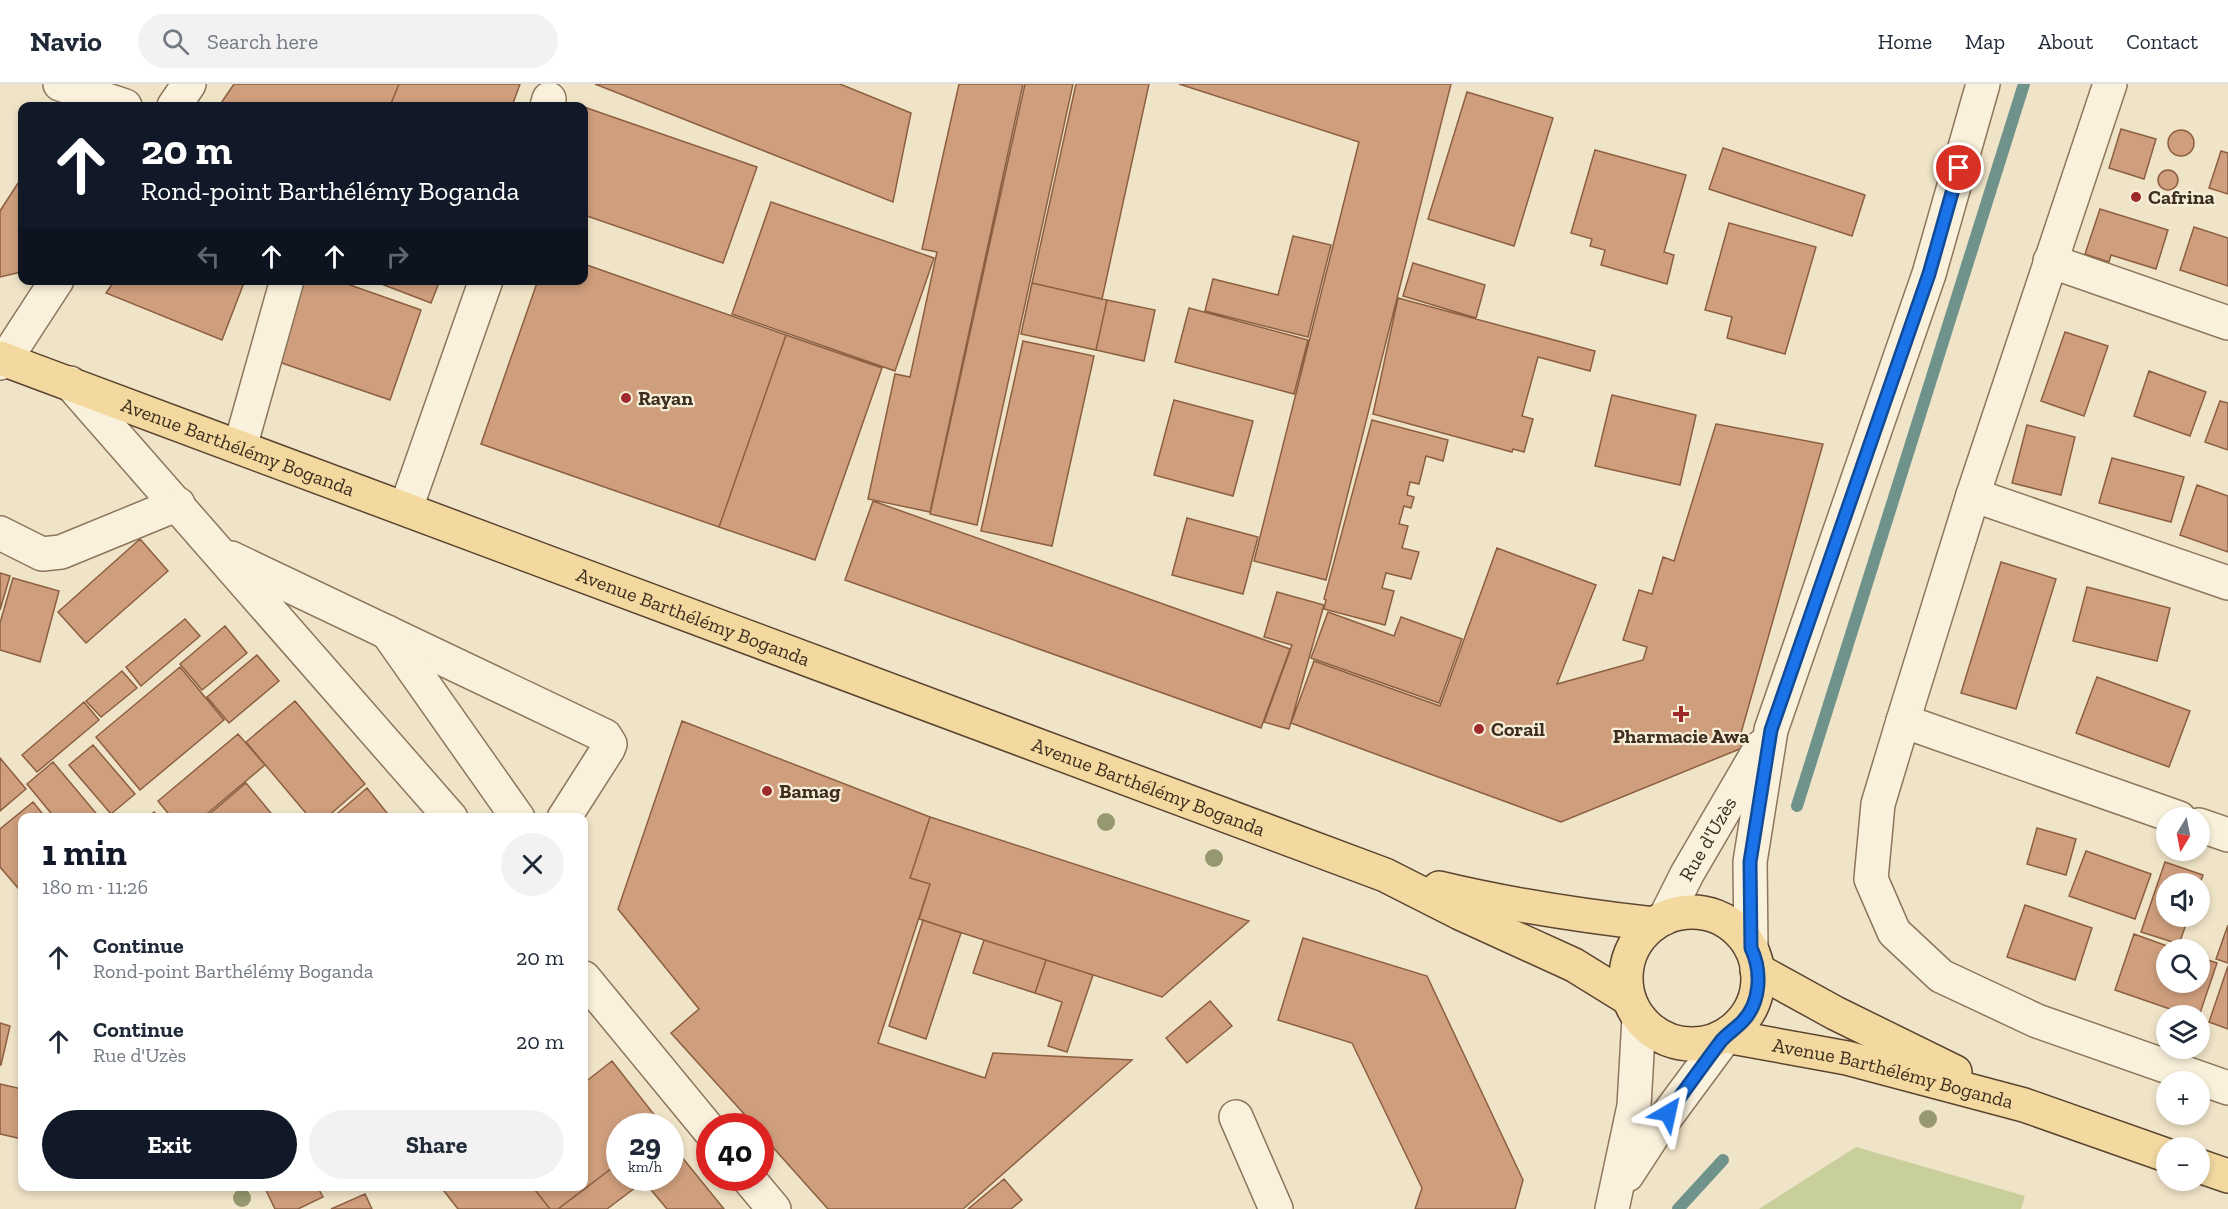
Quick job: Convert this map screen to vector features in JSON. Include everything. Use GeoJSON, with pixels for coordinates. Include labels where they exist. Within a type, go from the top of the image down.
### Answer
{"type":"FeatureCollection","features":[{"type":"Feature","properties":{"kind":"main road","name":"Avenue Barthélémy Boganda"},"geometry":{"type":"LineString","coordinates":[[1,367],[69,383],[1384,875],[1460,914],[1574,965],[1634,1008]]}},
{"type":"Feature","properties":{"kind":"main road","name":"Avenue Barthélémy Boganda"},"geometry":{"type":"LineString","coordinates":[[1384,875],[1479,897],[1586,916],[1659,921]]}},
{"type":"Feature","properties":{"kind":"main road"},"geometry":{"type":"LineString","coordinates":[[1689,912],[1714,916],[1735,928],[1754,959],[1759,980],[1754,1002],[1743,1021],[1725,1036],[1711,1042],[1684,1044],[1659,1036],[1634,1008],[1626,978],[1629,958],[1639,939],[1659,921],[1689,912]]}},
{"type":"Feature","properties":{"kind":"main road","name":"Avenue Barthélémy Boganda"},"geometry":{"type":"LineString","coordinates":[[1754,959],[1835,1013],[2024,1105]]}},
{"type":"Feature","properties":{"kind":"main road","name":"Avenue Barthélémy Boganda"},"geometry":{"type":"LineString","coordinates":[[1725,1036],[1847,1058],[2024,1105],[2156,1151]]}},
{"type":"Feature","properties":{"kind":"main road"},"geometry":{"type":"LineString","coordinates":[[2210,1170],[2228,1176]]}},
{"type":"Feature","properties":{"kind":"street"},"geometry":{"type":"LineString","coordinates":[[60,84],[113,102]]}},
{"type":"Feature","properties":{"kind":"street"},"geometry":{"type":"LineString","coordinates":[[177,102],[189,84]]}},
{"type":"Feature","properties":{"kind":"street","name":"Rue d'Uzès"},"geometry":{"type":"LineString","coordinates":[[1754,959],[1750,862],[1771,730],[1929,274],[1983,84]]}},
{"type":"Feature","properties":{"kind":"street"},"geometry":{"type":"LineString","coordinates":[[2110,84],[1973,495],[1878,804],[1871,879],[1894,932],[1941,976],[2037,1021],[2228,1088]]}},
{"type":"Feature","properties":{"kind":"street"},"geometry":{"type":"LineString","coordinates":[[2050,261],[2228,323]]}},
{"type":"Feature","properties":{"kind":"street"},"geometry":{"type":"LineString","coordinates":[[1,367],[54,285]]}},
{"type":"Feature","properties":{"kind":"street"},"geometry":{"type":"LineString","coordinates":[[240,447],[286,285]]}},
{"type":"Feature","properties":{"kind":"street"},"geometry":{"type":"LineString","coordinates":[[406,508],[484,285]]}},
{"type":"Feature","properties":{"kind":"street"},"geometry":{"type":"LineString","coordinates":[[69,383],[178,504],[448,813]]}},
{"type":"Feature","properties":{"kind":"street"},"geometry":{"type":"LineString","coordinates":[[1973,495],[2228,583]]}},
{"type":"Feature","properties":{"kind":"street"},"geometry":{"type":"LineString","coordinates":[[0,533],[42,554],[61,552],[178,504]]}},
{"type":"Feature","properties":{"kind":"street"},"geometry":{"type":"LineString","coordinates":[[219,552],[605,736],[610,744],[608,749],[567,813]]}},
{"type":"Feature","properties":{"kind":"street"},"geometry":{"type":"LineString","coordinates":[[386,631],[514,813]]}},
{"type":"Feature","properties":{"kind":"street"},"geometry":{"type":"LineString","coordinates":[[1903,721],[2156,810]]}},
{"type":"Feature","properties":{"kind":"street","name":"Rue d'Uzès"},"geometry":{"type":"LineString","coordinates":[[1659,921],[1771,730]]}},
{"type":"Feature","properties":{"kind":"street"},"geometry":{"type":"LineString","coordinates":[[2210,829],[2228,835]]}},
{"type":"Feature","properties":{"kind":"street"},"geometry":{"type":"LineString","coordinates":[[588,983],[696,1114]]}},
{"type":"Feature","properties":{"kind":"street"},"geometry":{"type":"LineString","coordinates":[[1614,1200],[1634,1106],[1634,1008]]}},
{"type":"Feature","properties":{"kind":"street"},"geometry":{"type":"LineString","coordinates":[[1614,1200],[1655,1132],[1725,1036]]}},
{"type":"Feature","properties":{"kind":"street"},"geometry":{"type":"LineString","coordinates":[[1236,1117],[1276,1209]]}},
{"type":"Feature","properties":{"kind":"street"},"geometry":{"type":"LineString","coordinates":[[759,1191],[774,1209]]}},
{"type":"Feature","properties":{"kind":"green space"},"geometry":{"type":"Polygon","coordinates":[[[1856,1147],[2025,1196],[2021,1209],[1759,1209],[1856,1147]]]}},
{"type":"Feature","properties":{"kind":"building"},"geometry":{"type":"Polygon","coordinates":[[[234,84],[399,84],[392,102],[222,102],[234,84]]]}},
{"type":"Feature","properties":{"kind":"building"},"geometry":{"type":"Polygon","coordinates":[[[399,84],[520,84],[513,102],[392,102],[399,84]]]}},
{"type":"Feature","properties":{"kind":"building"},"geometry":{"type":"Polygon","coordinates":[[[595,84],[840,84],[911,113],[893,202],[595,84]]]}},
{"type":"Feature","properties":{"kind":"building"},"geometry":{"type":"Polygon","coordinates":[[[959,84],[1023,84],[930,512],[868,499],[895,374],[910,377],[937,252],[922,249],[959,84]]]}},
{"type":"Feature","properties":{"kind":"building"},"geometry":{"type":"Polygon","coordinates":[[[1025,84],[1073,84],[977,525],[930,514],[1025,84]]]}},
{"type":"Feature","properties":{"kind":"building"},"geometry":{"type":"Polygon","coordinates":[[[1076,84],[1149,84],[1102,299],[1032,283],[1076,84]]]}},
{"type":"Feature","properties":{"kind":"building"},"geometry":{"type":"Polygon","coordinates":[[[1179,84],[1451,84],[1326,580],[1254,561],[1359,142],[1179,84]]]}},
{"type":"Feature","properties":{"kind":"building"},"geometry":{"type":"Polygon","coordinates":[[[1467,92],[1553,118],[1514,246],[1428,219],[1467,92]]]}},
{"type":"Feature","properties":{"kind":"building"},"geometry":{"type":"Polygon","coordinates":[[[588,108],[757,167],[723,263],[588,216],[588,108]]]}},
{"type":"Feature","properties":{"kind":"building"},"geometry":{"type":"Polygon","coordinates":[[[2121,129],[2156,139],[2144,179],[2109,168],[2121,129]]]}},
{"type":"Feature","properties":{"kind":"building"},"geometry":{"type":"Polygon","coordinates":[[[2181,130],[2190,134],[2194,143],[2190,152],[2181,156],[2172,152],[2168,143],[2172,134],[2181,130]]]}},
{"type":"Feature","properties":{"kind":"building"},"geometry":{"type":"Polygon","coordinates":[[[1723,148],[1865,195],[1852,236],[1709,189],[1723,148]]]}},
{"type":"Feature","properties":{"kind":"building"},"geometry":{"type":"Polygon","coordinates":[[[1595,150],[1686,175],[1664,252],[1674,255],[1667,284],[1601,265],[1605,250],[1590,246],[1592,239],[1571,233],[1595,150]]]}},
{"type":"Feature","properties":{"kind":"building"},"geometry":{"type":"Polygon","coordinates":[[[2221,151],[2228,153],[2228,194],[2209,188],[2221,151]]]}},
{"type":"Feature","properties":{"kind":"building"},"geometry":{"type":"Polygon","coordinates":[[[2168,170],[2175,173],[2178,180],[2175,187],[2168,190],[2161,187],[2158,180],[2161,173],[2168,170]]]}},
{"type":"Feature","properties":{"kind":"building"},"geometry":{"type":"Polygon","coordinates":[[[18,183],[18,273],[0,277],[0,211],[18,183]]]}},
{"type":"Feature","properties":{"kind":"building"},"geometry":{"type":"Polygon","coordinates":[[[771,202],[934,258],[895,371],[732,314],[771,202]]]}},
{"type":"Feature","properties":{"kind":"building"},"geometry":{"type":"Polygon","coordinates":[[[2100,209],[2168,230],[2156,269],[2111,255],[2109,262],[2085,254],[2100,209]]]}},
{"type":"Feature","properties":{"kind":"building"},"geometry":{"type":"Polygon","coordinates":[[[1729,223],[1816,247],[1785,354],[1727,338],[1732,317],[1705,310],[1729,223]]]}},
{"type":"Feature","properties":{"kind":"building"},"geometry":{"type":"Polygon","coordinates":[[[2194,227],[2228,238],[2228,286],[2180,270],[2194,227]]]}},
{"type":"Feature","properties":{"kind":"building"},"geometry":{"type":"Polygon","coordinates":[[[1293,236],[1331,245],[1308,337],[1205,311],[1213,279],[1278,295],[1293,236]]]}},
{"type":"Feature","properties":{"kind":"building"},"geometry":{"type":"Polygon","coordinates":[[[1413,263],[1485,285],[1476,318],[1403,296],[1413,263]]]}},
{"type":"Feature","properties":{"kind":"building"},"geometry":{"type":"Polygon","coordinates":[[[588,265],[786,335],[719,527],[481,444],[536,285],[588,285],[588,265]]]}},
{"type":"Feature","properties":{"kind":"building"},"geometry":{"type":"Polygon","coordinates":[[[1032,283],[1107,300],[1096,350],[1021,334],[1032,283]]]}},
{"type":"Feature","properties":{"kind":"building"},"geometry":{"type":"Polygon","coordinates":[[[112,285],[243,285],[222,340],[106,293],[112,285]]]}},
{"type":"Feature","properties":{"kind":"building"},"geometry":{"type":"Polygon","coordinates":[[[299,285],[350,285],[421,310],[390,400],[273,360],[299,285]]]}},
{"type":"Feature","properties":{"kind":"building"},"geometry":{"type":"Polygon","coordinates":[[[384,285],[438,285],[431,303],[384,285]]]}},
{"type":"Feature","properties":{"kind":"building"},"geometry":{"type":"Polygon","coordinates":[[[1398,298],[1595,351],[1590,371],[1538,357],[1522,416],[1533,419],[1524,452],[1513,449],[1512,452],[1373,414],[1398,298]]]}},
{"type":"Feature","properties":{"kind":"building"},"geometry":{"type":"Polygon","coordinates":[[[1107,300],[1155,310],[1144,361],[1096,350],[1107,300]]]}},
{"type":"Feature","properties":{"kind":"building"},"geometry":{"type":"Polygon","coordinates":[[[1189,308],[1308,340],[1294,394],[1175,362],[1189,308]]]}},
{"type":"Feature","properties":{"kind":"building"},"geometry":{"type":"Polygon","coordinates":[[[2065,332],[2108,346],[2084,416],[2041,401],[2065,332]]]}},
{"type":"Feature","properties":{"kind":"building"},"geometry":{"type":"Polygon","coordinates":[[[786,335],[882,368],[815,560],[719,527],[786,335]]]}},
{"type":"Feature","properties":{"kind":"building"},"geometry":{"type":"Polygon","coordinates":[[[1023,341],[1094,356],[1052,546],[981,531],[1023,341]]]}},
{"type":"Feature","properties":{"kind":"building"},"geometry":{"type":"Polygon","coordinates":[[[2149,371],[2206,392],[2190,436],[2134,416],[2149,371]]]}},
{"type":"Feature","properties":{"kind":"building"},"geometry":{"type":"Polygon","coordinates":[[[1612,395],[1696,415],[1680,485],[1595,466],[1612,395]]]}},
{"type":"Feature","properties":{"kind":"building"},"geometry":{"type":"Polygon","coordinates":[[[1174,400],[1253,421],[1233,496],[1154,475],[1174,400]]]}},
{"type":"Feature","properties":{"kind":"building"},"geometry":{"type":"Polygon","coordinates":[[[2220,401],[2228,403],[2228,450],[2205,442],[2220,401]]]}},
{"type":"Feature","properties":{"kind":"building"},"geometry":{"type":"Polygon","coordinates":[[[1372,420],[1448,440],[1443,461],[1426,456],[1419,484],[1410,482],[1407,495],[1414,497],[1411,508],[1404,506],[1399,524],[1408,526],[1402,548],[1419,552],[1411,579],[1386,573],[1382,588],[1394,591],[1385,625],[1324,609],[1326,600],[1324,599],[1372,420]]]}},
{"type":"Feature","properties":{"kind":"building"},"geometry":{"type":"Polygon","coordinates":[[[1716,424],[1823,444],[1739,740],[1742,748],[1561,822],[1291,723],[1314,661],[1440,706],[1497,548],[1596,585],[1557,684],[1643,660],[1647,647],[1623,640],[1639,590],[1652,594],[1663,557],[1674,561],[1716,424]]]}},
{"type":"Feature","properties":{"kind":"building"},"geometry":{"type":"Polygon","coordinates":[[[2027,425],[2075,437],[2061,495],[2012,483],[2027,425]]]}},
{"type":"Feature","properties":{"kind":"building"},"geometry":{"type":"Polygon","coordinates":[[[2112,458],[2184,477],[2171,522],[2099,503],[2112,458]]]}},
{"type":"Feature","properties":{"kind":"building"},"geometry":{"type":"Polygon","coordinates":[[[2197,485],[2228,496],[2228,552],[2180,535],[2197,485]]]}},
{"type":"Feature","properties":{"kind":"building"},"geometry":{"type":"Polygon","coordinates":[[[873,501],[1290,649],[1261,728],[845,580],[873,501]]]}},
{"type":"Feature","properties":{"kind":"building"},"geometry":{"type":"Polygon","coordinates":[[[1187,518],[1258,537],[1243,594],[1172,575],[1187,518]]]}},
{"type":"Feature","properties":{"kind":"building"},"geometry":{"type":"Polygon","coordinates":[[[140,539],[168,571],[86,643],[58,612],[140,539]]]}},
{"type":"Feature","properties":{"kind":"building"},"geometry":{"type":"Polygon","coordinates":[[[2001,562],[2056,579],[2016,709],[1961,693],[2001,562]]]}},
{"type":"Feature","properties":{"kind":"building"},"geometry":{"type":"Polygon","coordinates":[[[0,573],[10,576],[0,610],[0,573]]]}},
{"type":"Feature","properties":{"kind":"building"},"geometry":{"type":"Polygon","coordinates":[[[13,578],[59,591],[40,662],[0,650],[0,623],[13,578]]]}},
{"type":"Feature","properties":{"kind":"building"},"geometry":{"type":"Polygon","coordinates":[[[2087,587],[2170,608],[2157,661],[2073,641],[2087,587]]]}},
{"type":"Feature","properties":{"kind":"building"},"geometry":{"type":"Polygon","coordinates":[[[1277,592],[1324,605],[1289,729],[1264,722],[1292,645],[1264,637],[1277,592]]]}},
{"type":"Feature","properties":{"kind":"building"},"geometry":{"type":"Polygon","coordinates":[[[1328,612],[1394,636],[1401,617],[1462,639],[1439,703],[1311,658],[1328,612]]]}},
{"type":"Feature","properties":{"kind":"building"},"geometry":{"type":"Polygon","coordinates":[[[185,619],[200,636],[141,686],[126,667],[185,619]]]}},
{"type":"Feature","properties":{"kind":"building"},"geometry":{"type":"Polygon","coordinates":[[[225,626],[247,653],[202,690],[180,664],[225,626]]]}},
{"type":"Feature","properties":{"kind":"building"},"geometry":{"type":"Polygon","coordinates":[[[257,655],[279,681],[229,723],[207,697],[257,655]]]}},
{"type":"Feature","properties":{"kind":"building"},"geometry":{"type":"Polygon","coordinates":[[[180,667],[224,720],[140,790],[96,737],[180,667]]]}},
{"type":"Feature","properties":{"kind":"building"},"geometry":{"type":"Polygon","coordinates":[[[122,671],[137,688],[101,717],[86,701],[122,671]]]}},
{"type":"Feature","properties":{"kind":"building"},"geometry":{"type":"Polygon","coordinates":[[[2097,677],[2190,711],[2169,767],[2076,733],[2097,677]]]}},
{"type":"Feature","properties":{"kind":"building"},"geometry":{"type":"Polygon","coordinates":[[[295,701],[365,784],[332,813],[306,813],[246,742],[295,701]]]}},
{"type":"Feature","properties":{"kind":"building"},"geometry":{"type":"Polygon","coordinates":[[[84,702],[99,720],[37,772],[22,755],[84,702]]]}},
{"type":"Feature","properties":{"kind":"building"},"geometry":{"type":"Polygon","coordinates":[[[682,721],[930,817],[910,878],[930,884],[878,1043],[985,1078],[993,1053],[1132,1060],[963,1209],[828,1209],[774,1149],[774,1113],[743,1113],[671,1033],[699,1009],[618,909],[682,721]]]}},
{"type":"Feature","properties":{"kind":"building"},"geometry":{"type":"Polygon","coordinates":[[[238,734],[265,765],[208,813],[168,813],[158,801],[238,734]]]}},
{"type":"Feature","properties":{"kind":"building"},"geometry":{"type":"Polygon","coordinates":[[[93,745],[135,794],[110,813],[69,765],[93,745]]]}},
{"type":"Feature","properties":{"kind":"building"},"geometry":{"type":"Polygon","coordinates":[[[0,758],[26,789],[0,811],[0,758]]]}},
{"type":"Feature","properties":{"kind":"building"},"geometry":{"type":"Polygon","coordinates":[[[53,762],[96,813],[51,813],[27,784],[53,762]]]}},
{"type":"Feature","properties":{"kind":"building"},"geometry":{"type":"Polygon","coordinates":[[[246,783],[271,813],[211,813],[246,783]]]}},
{"type":"Feature","properties":{"kind":"building"},"geometry":{"type":"Polygon","coordinates":[[[367,788],[387,813],[338,813],[367,788]]]}},
{"type":"Feature","properties":{"kind":"building"},"geometry":{"type":"Polygon","coordinates":[[[33,802],[42,813],[20,813],[33,802]]]}},
{"type":"Feature","properties":{"kind":"building"},"geometry":{"type":"Polygon","coordinates":[[[18,814],[18,888],[0,867],[0,829],[18,814]]]}},
{"type":"Feature","properties":{"kind":"building"},"geometry":{"type":"Polygon","coordinates":[[[930,817],[1249,921],[1162,997],[919,919],[930,884],[910,878],[930,817]]]}},
{"type":"Feature","properties":{"kind":"building"},"geometry":{"type":"Polygon","coordinates":[[[2037,828],[2076,839],[2066,875],[2027,864],[2037,828]]]}},
{"type":"Feature","properties":{"kind":"building"},"geometry":{"type":"Polygon","coordinates":[[[2086,851],[2151,874],[2135,919],[2069,896],[2086,851]]]}},
{"type":"Feature","properties":{"kind":"building"},"geometry":{"type":"Polygon","coordinates":[[[2165,862],[2197,873],[2161,873],[2165,862]]]}},
{"type":"Feature","properties":{"kind":"building"},"geometry":{"type":"Polygon","coordinates":[[[2156,888],[2156,927],[2185,927],[2181,939],[2163,939],[2141,932],[2156,888]]]}},
{"type":"Feature","properties":{"kind":"building"},"geometry":{"type":"Polygon","coordinates":[[[2025,905],[2092,928],[2075,980],[2007,957],[2025,905]]]}},
{"type":"Feature","properties":{"kind":"building"},"geometry":{"type":"Polygon","coordinates":[[[923,920],[961,933],[926,1039],[889,1026],[923,920]]]}},
{"type":"Feature","properties":{"kind":"building"},"geometry":{"type":"Polygon","coordinates":[[[2228,925],[2228,963],[2216,959],[2228,925]]]}},
{"type":"Feature","properties":{"kind":"building"},"geometry":{"type":"Polygon","coordinates":[[[2134,934],[2156,942],[2156,993],[2207,993],[2203,1005],[2158,1005],[2115,990],[2134,934]]]}},
{"type":"Feature","properties":{"kind":"building"},"geometry":{"type":"Polygon","coordinates":[[[1303,938],[1427,976],[1523,1180],[1515,1209],[1415,1209],[1422,1188],[1352,1043],[1278,1020],[1303,938]]]}},
{"type":"Feature","properties":{"kind":"building"},"geometry":{"type":"Polygon","coordinates":[[[984,940],[1046,960],[1035,993],[973,973],[984,940]]]}},
{"type":"Feature","properties":{"kind":"building"},"geometry":{"type":"Polygon","coordinates":[[[1046,960],[1093,975],[1067,1052],[1048,1046],[1062,1002],[1035,993],[1046,960]]]}},
{"type":"Feature","properties":{"kind":"building"},"geometry":{"type":"Polygon","coordinates":[[[2210,961],[2217,963],[2210,984],[2210,961]]]}},
{"type":"Feature","properties":{"kind":"building"},"geometry":{"type":"Polygon","coordinates":[[[2228,966],[2228,1029],[2210,1022],[2228,966]]]}},
{"type":"Feature","properties":{"kind":"building"},"geometry":{"type":"Polygon","coordinates":[[[1210,1001],[1232,1026],[1187,1063],[1166,1038],[1210,1001]]]}},
{"type":"Feature","properties":{"kind":"building"},"geometry":{"type":"Polygon","coordinates":[[[0,1023],[10,1026],[1,1065],[0,1065],[0,1023]]]}},
{"type":"Feature","properties":{"kind":"building"},"geometry":{"type":"Polygon","coordinates":[[[612,1061],[653,1113],[606,1113],[606,1173],[588,1186],[588,1080],[612,1061]]]}},
{"type":"Feature","properties":{"kind":"building"},"geometry":{"type":"Polygon","coordinates":[[[0,1084],[18,1088],[18,1138],[0,1134],[0,1084]]]}},
{"type":"Feature","properties":{"kind":"building"},"geometry":{"type":"Polygon","coordinates":[[[684,1160],[696,1174],[696,1191],[709,1191],[724,1209],[667,1209],[652,1191],[684,1191],[684,1160]]]}},
{"type":"Feature","properties":{"kind":"building"},"geometry":{"type":"Polygon","coordinates":[[[606,1173],[606,1191],[631,1191],[607,1209],[558,1209],[582,1191],[588,1191],[588,1186],[606,1173]]]}},
{"type":"Feature","properties":{"kind":"building"},"geometry":{"type":"Polygon","coordinates":[[[1004,1179],[1022,1200],[1011,1209],[968,1209],[1004,1179]]]}},
{"type":"Feature","properties":{"kind":"building"},"geometry":{"type":"Polygon","coordinates":[[[266,1191],[320,1191],[323,1197],[298,1209],[275,1209],[266,1191]]]}},
{"type":"Feature","properties":{"kind":"building"},"geometry":{"type":"Polygon","coordinates":[[[444,1191],[536,1191],[550,1209],[458,1209],[444,1191]]]}},
{"type":"Feature","properties":{"kind":"building"},"geometry":{"type":"Polygon","coordinates":[[[536,1191],[582,1191],[558,1209],[550,1209],[536,1191]]]}},
{"type":"Feature","properties":{"kind":"building"},"geometry":{"type":"Polygon","coordinates":[[[365,1194],[372,1209],[331,1209],[365,1194]]]}},
{"type":"Feature","properties":{"kind":"waterway"},"geometry":{"type":"LineString","coordinates":[[1797,806],[2024,84]]}},
{"type":"Feature","properties":{"kind":"waterway"},"geometry":{"type":"LineString","coordinates":[[1678,1209],[1723,1160]]}},
{"type":"Feature","properties":{"kind":"place","name":"Cafrina"},"geometry":{"type":"Point","coordinates":[2136,197]}},
{"type":"Feature","properties":{"kind":"place","name":"Rayan"},"geometry":{"type":"Point","coordinates":[626,398]}},
{"type":"Feature","properties":{"kind":"place","name":"Pharmacie Awa"},"geometry":{"type":"Point","coordinates":[1681,714]}},
{"type":"Feature","properties":{"kind":"place","name":"Corail"},"geometry":{"type":"Point","coordinates":[1479,729]}},
{"type":"Feature","properties":{"kind":"place","name":"Bamag"},"geometry":{"type":"Point","coordinates":[767,791]}},
{"type":"Feature","properties":{"kind":"route"},"geometry":{"type":"LineString","coordinates":[[1668,1113],[1725,1036],[1743,1021],[1754,1002],[1759,980],[1751,948],[1750,862],[1771,730],[1929,274],[1959,168]]}}]}
